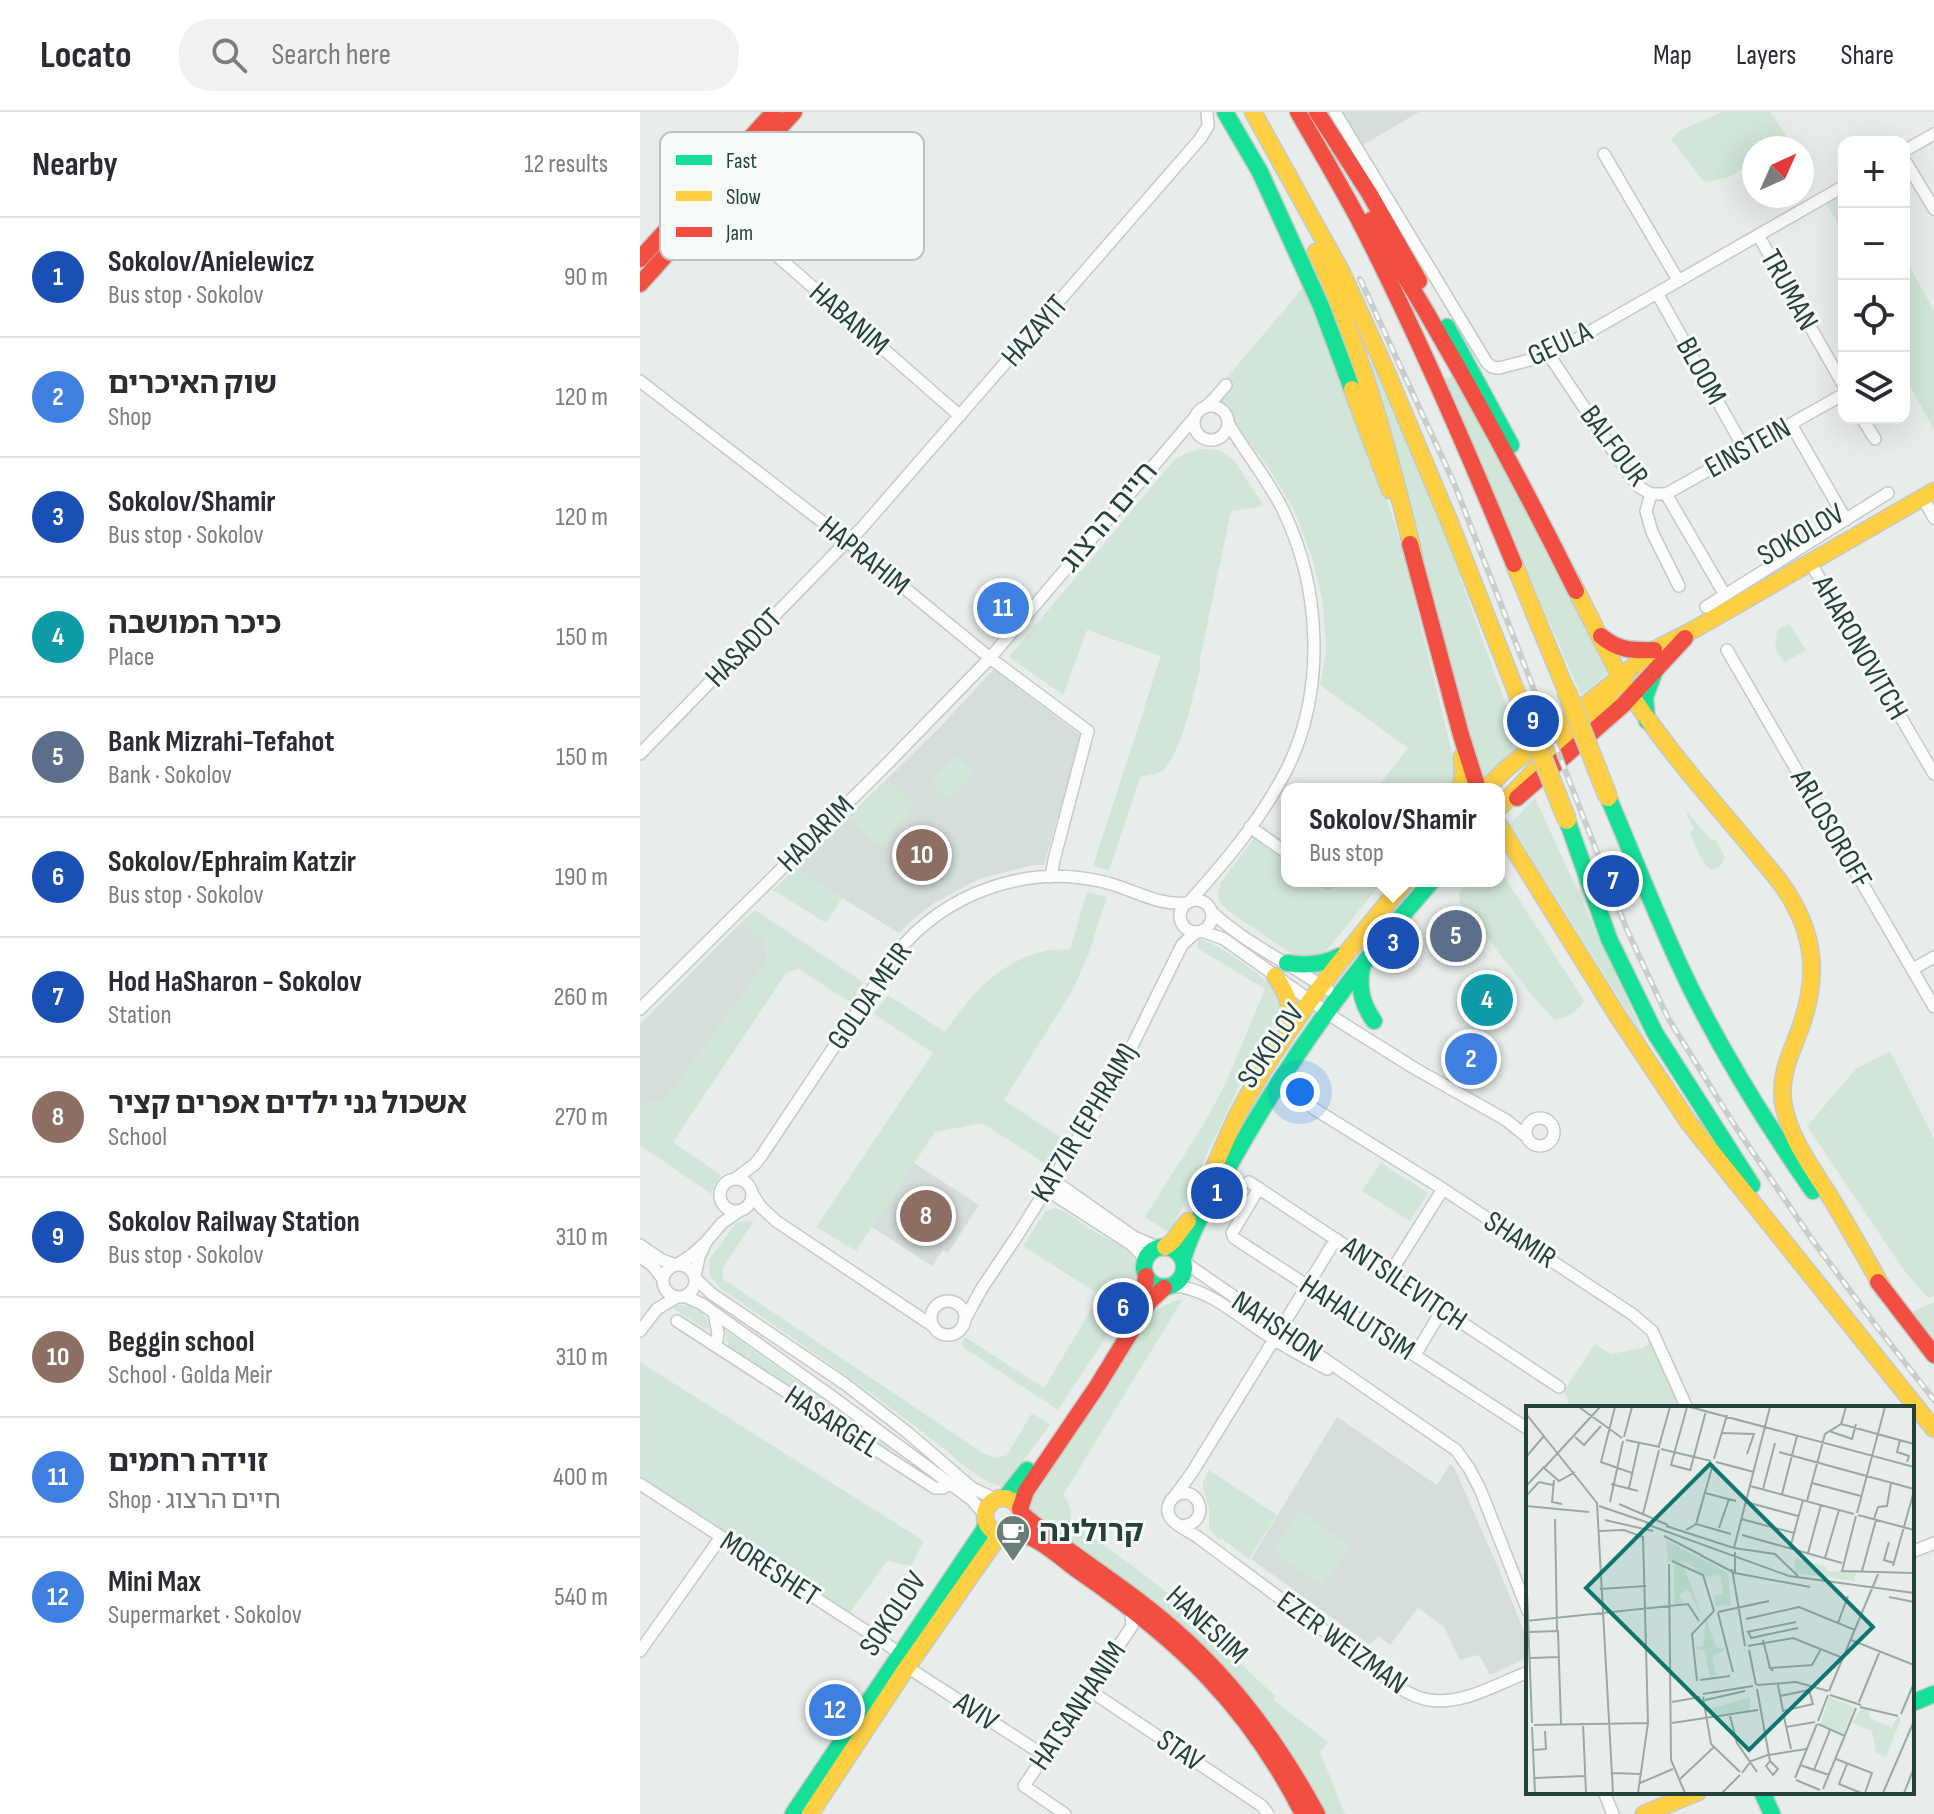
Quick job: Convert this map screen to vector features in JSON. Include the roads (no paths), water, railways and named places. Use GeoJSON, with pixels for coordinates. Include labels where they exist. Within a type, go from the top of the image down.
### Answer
{"type":"FeatureCollection","features":[{"type":"Feature","properties":{"kind":"main road"},"geometry":{"type":"LineString","coordinates":[[758,132],[774,112]]}},
{"type":"Feature","properties":{"kind":"main road"},"geometry":{"type":"LineString","coordinates":[[773,132],[794,112]]}},
{"type":"Feature","properties":{"kind":"main road"},"geometry":{"type":"LineString","coordinates":[[1225,112],[1260,172],[1321,306],[1414,556]]}},
{"type":"Feature","properties":{"kind":"main road"},"geometry":{"type":"LineString","coordinates":[[1240,112],[1321,261],[1369,380],[1426,610],[1476,783]]}},
{"type":"Feature","properties":{"kind":"main road"},"geometry":{"type":"LineString","coordinates":[[1253,112],[1342,273],[1381,359],[1450,523],[1567,820],[1609,939],[1655,1033],[1751,1184],[1859,1334]]}},
{"type":"Feature","properties":{"kind":"main road"},"geometry":{"type":"LineString","coordinates":[[1300,112],[1404,272],[1503,448],[1631,697],[1647,721],[1774,874],[1804,922],[1812,956],[1811,989],[1782,1082],[1783,1106],[1795,1137],[1884,1290]]}},
{"type":"Feature","properties":{"kind":"main road"},"geometry":{"type":"LineString","coordinates":[[1300,112],[1360,222],[1471,458],[1677,960],[1731,1064],[1789,1158],[1934,1355]]}},
{"type":"Feature","properties":{"kind":"main road"},"geometry":{"type":"LineString","coordinates":[[1317,112],[1369,193],[1480,385],[1519,463],[1576,591]]}},
{"type":"Feature","properties":{"kind":"main road"},"geometry":{"type":"LineString","coordinates":[[640,259],[660,240]]}},
{"type":"Feature","properties":{"kind":"main road"},"geometry":{"type":"LineString","coordinates":[[640,284],[660,258]]}},
{"type":"Feature","properties":{"kind":"main road","name":"SOKOLOV"},"geometry":{"type":"LineString","coordinates":[[1492,783],[1620,677],[1655,659],[1695,629],[1928,495]]}},
{"type":"Feature","properties":{"kind":"main road"},"geometry":{"type":"LineString","coordinates":[[1597,632],[1619,649],[1655,659],[1645,697],[1647,721]]}},
{"type":"Feature","properties":{"kind":"main road","name":"SOKOLOV"},"geometry":{"type":"LineString","coordinates":[[1505,809],[1631,697],[1655,659]]}},
{"type":"Feature","properties":{"kind":"main road"},"geometry":{"type":"LineString","coordinates":[[1505,800],[1604,705],[1620,677]]}},
{"type":"Feature","properties":{"kind":"main road"},"geometry":{"type":"LineString","coordinates":[[1461,735],[1461,783]]}},
{"type":"Feature","properties":{"kind":"main road"},"geometry":{"type":"LineString","coordinates":[[1505,834],[1671,1098],[1934,1429]]}},
{"type":"Feature","properties":{"kind":"main road"},"geometry":{"type":"LineString","coordinates":[[1505,852],[1531,874]]}},
{"type":"Feature","properties":{"kind":"main road","name":"SOKOLOV"},"geometry":{"type":"LineString","coordinates":[[1162,1247],[1173,1241],[1185,1225],[1246,1098],[1289,1031],[1345,953],[1401,887]]}},
{"type":"Feature","properties":{"kind":"main road","name":"SOKOLOV"},"geometry":{"type":"LineString","coordinates":[[1183,1261],[1192,1231],[1250,1128],[1327,1012],[1389,929],[1427,887]]}},
{"type":"Feature","properties":{"kind":"main road"},"geometry":{"type":"LineString","coordinates":[[1289,1031],[1291,1004],[1281,969],[1320,965],[1345,953]]}},
{"type":"Feature","properties":{"kind":"main road"},"geometry":{"type":"LineString","coordinates":[[1364,962],[1359,987],[1361,999],[1374,1021]]}},
{"type":"Feature","properties":{"kind":"main road"},"geometry":{"type":"LineString","coordinates":[[1162,1247],[1177,1252],[1183,1261],[1182,1278],[1168,1287],[1154,1285],[1145,1269],[1150,1253],[1162,1247]]}},
{"type":"Feature","properties":{"kind":"main road","name":"SOKOLOV"},"geometry":{"type":"LineString","coordinates":[[1003,1515],[1015,1488],[1141,1299],[1145,1269]]}},
{"type":"Feature","properties":{"kind":"main road","name":"SOKOLOV"},"geometry":{"type":"LineString","coordinates":[[810,1814],[984,1530],[1026,1491],[1098,1385],[1149,1302],[1168,1287]]}},
{"type":"Feature","properties":{"kind":"main road","name":"HANESIIM"},"geometry":{"type":"LineString","coordinates":[[1003,1515],[1020,1533],[1034,1539],[1196,1664],[1234,1706],[1266,1750],[1303,1814]]}},
{"type":"Feature","properties":{"kind":"main road","name":"HANESIIM"},"geometry":{"type":"LineString","coordinates":[[1003,1515],[1148,1607],[1208,1659],[1268,1730],[1293,1768],[1317,1814]]}},
{"type":"Feature","properties":{"kind":"main road","name":"SOKOLOV"},"geometry":{"type":"LineString","coordinates":[[793,1814],[904,1660]]}},
{"type":"Feature","properties":{"kind":"main road"},"geometry":{"type":"LineString","coordinates":[[1914,1702],[1934,1694]]}},
{"type":"Feature","properties":{"kind":"main road"},"geometry":{"type":"LineString","coordinates":[[1644,1814],[1693,1794]]}},
{"type":"Feature","properties":{"kind":"main road"},"geometry":{"type":"LineString","coordinates":[[1763,1794],[1772,1814]]}},
{"type":"Feature","properties":{"kind":"street","name":"HAZAYIT"},"geometry":{"type":"LineString","coordinates":[[847,541],[860,530],[1200,139],[1208,126],[1207,112]]}},
{"type":"Feature","properties":{"kind":"street","name":"GEULA"},"geometry":{"type":"LineString","coordinates":[[1335,112],[1492,367],[1499,368],[1549,355],[1838,189]]}},
{"type":"Feature","properties":{"kind":"street"},"geometry":{"type":"LineString","coordinates":[[1910,148],[1934,134]]}},
{"type":"Feature","properties":{"kind":"street"},"geometry":{"type":"LineString","coordinates":[[1604,154],[1678,280]]}},
{"type":"Feature","properties":{"kind":"street"},"geometry":{"type":"LineString","coordinates":[[1910,169],[1934,209]]}},
{"type":"Feature","properties":{"kind":"street","name":"TRUMAN"},"geometry":{"type":"LineString","coordinates":[[1758,235],[1838,375]]}},
{"type":"Feature","properties":{"kind":"street","name":"HABANIM"},"geometry":{"type":"LineString","coordinates":[[782,260],[960,416]]}},
{"type":"Feature","properties":{"kind":"street","name":"BLOOM"},"geometry":{"type":"LineString","coordinates":[[1657,293],[1745,450]]}},
{"type":"Feature","properties":{"kind":"street","name":"BALFOUR"},"geometry":{"type":"LineString","coordinates":[[1549,355],[1626,470],[1639,487],[1651,494],[1646,511],[1652,532],[1679,586]]}},
{"type":"Feature","properties":{"kind":"street","name":"HAPRAHIM"},"geometry":{"type":"LineString","coordinates":[[640,381],[847,541],[990,658],[1088,731],[1051,877]]}},
{"type":"Feature","properties":{"kind":"street","name":"חיים הרצוג"},"geometry":{"type":"LineString","coordinates":[[990,658],[1226,385],[1227,419]]}},
{"type":"Feature","properties":{"kind":"street","name":"EINSTEIN"},"geometry":{"type":"LineString","coordinates":[[1651,494],[1666,494],[1838,397]]}},
{"type":"Feature","properties":{"kind":"street"},"geometry":{"type":"LineString","coordinates":[[1245,451],[1232,443],[1210,439],[1196,432],[1194,427],[1199,413],[1215,407],[1220,409],[1283,509],[1306,577],[1313,628],[1311,684],[1300,736],[1285,772],[1250,827],[1182,908],[1181,922],[1189,931],[1224,939],[1281,969],[1321,985],[1338,997]]}},
{"type":"Feature","properties":{"kind":"street"},"geometry":{"type":"LineString","coordinates":[[1210,439],[1225,433],[1227,419]]}},
{"type":"Feature","properties":{"kind":"street"},"geometry":{"type":"LineString","coordinates":[[1791,424],[1846,520]]}},
{"type":"Feature","properties":{"kind":"street"},"geometry":{"type":"LineString","coordinates":[[1866,424],[1875,439]]}},
{"type":"Feature","properties":{"kind":"street","name":"חיים הרצוג"},"geometry":{"type":"LineString","coordinates":[[1167,450],[1184,441],[1210,439]]}},
{"type":"Feature","properties":{"kind":"street"},"geometry":{"type":"LineString","coordinates":[[1706,607],[1888,493]]}},
{"type":"Feature","properties":{"kind":"street","name":"BALFOUR"},"geometry":{"type":"LineString","coordinates":[[1666,494],[1725,595]]}},
{"type":"Feature","properties":{"kind":"street"},"geometry":{"type":"LineString","coordinates":[[1928,495],[1934,518]]}},
{"type":"Feature","properties":{"kind":"street","name":"HASADOT"},"geometry":{"type":"LineString","coordinates":[[640,754],[847,541]]}},
{"type":"Feature","properties":{"kind":"street","name":"AHARONOVITCH"},"geometry":{"type":"LineString","coordinates":[[1810,562],[1934,774]]}},
{"type":"Feature","properties":{"kind":"street","name":"ARLOSOROFF"},"geometry":{"type":"LineString","coordinates":[[1727,650],[1934,1007]]}},
{"type":"Feature","properties":{"kind":"street","name":"HADARIM"},"geometry":{"type":"LineString","coordinates":[[640,1009],[990,658]]}},
{"type":"Feature","properties":{"kind":"street"},"geometry":{"type":"LineString","coordinates":[[1250,827],[1281,849]]}},
{"type":"Feature","properties":{"kind":"street"},"geometry":{"type":"LineString","coordinates":[[1199,932],[1210,924],[1208,894],[1214,873]]}},
{"type":"Feature","properties":{"kind":"street","name":"GOLDA MEIR"},"geometry":{"type":"LineString","coordinates":[[735,1179],[762,1155],[880,975],[917,930],[946,908],[979,892],[1010,882],[1051,877],[1100,881],[1156,901],[1188,902]]}},
{"type":"Feature","properties":{"kind":"street"},"geometry":{"type":"LineString","coordinates":[[1188,902],[1200,900],[1259,948],[1310,1001],[1414,1068],[1506,1120],[1527,1137]]}},
{"type":"Feature","properties":{"kind":"street","name":"GOLDA MEIR"},"geometry":{"type":"LineString","coordinates":[[1156,901],[1181,922]]}},
{"type":"Feature","properties":{"kind":"street","name":"KATZIR (EPHRAIM)"},"geometry":{"type":"LineString","coordinates":[[1179,952],[1181,922]]}},
{"type":"Feature","properties":{"kind":"street","name":"KATZIR (EPHRAIM)"},"geometry":{"type":"LineString","coordinates":[[964,1321],[1116,1076],[1186,940],[1199,932]]}},
{"type":"Feature","properties":{"kind":"street"},"geometry":{"type":"LineString","coordinates":[[1913,969],[1934,957]]}},
{"type":"Feature","properties":{"kind":"street","name":"SHAMIR"},"geometry":{"type":"LineString","coordinates":[[1313,1108],[1443,1189],[1642,1322],[1652,1331],[1686,1406]]}},
{"type":"Feature","properties":{"kind":"street","name":"GOLDA MEIR"},"geometry":{"type":"LineString","coordinates":[[751,1192],[762,1155]]}},
{"type":"Feature","properties":{"kind":"street"},"geometry":{"type":"LineString","coordinates":[[714,1231],[722,1187],[735,1179],[747,1183],[760,1206],[776,1221],[904,1305],[939,1333],[950,1335],[959,1331],[964,1321],[963,1310],[953,1303],[944,1302],[923,1308],[904,1305]]}},
{"type":"Feature","properties":{"kind":"street"},"geometry":{"type":"LineString","coordinates":[[1050,1185],[1134,1237],[1162,1247]]}},
{"type":"Feature","properties":{"kind":"street"},"geometry":{"type":"LineString","coordinates":[[1050,1185],[1131,1244],[1140,1253],[1145,1269]]}},
{"type":"Feature","properties":{"kind":"street","name":"ANTSILEVITCH"},"geometry":{"type":"LineString","coordinates":[[1254,1185],[1559,1387]]}},
{"type":"Feature","properties":{"kind":"street","name":"HAHALUTSIM"},"geometry":{"type":"LineString","coordinates":[[1254,1185],[1232,1233],[1234,1238],[1526,1428]]}},
{"type":"Feature","properties":{"kind":"street"},"geometry":{"type":"LineString","coordinates":[[1389,1275],[1443,1189]]}},
{"type":"Feature","properties":{"kind":"street"},"geometry":{"type":"LineString","coordinates":[[640,1331],[657,1309],[693,1289],[699,1257],[706,1242],[714,1231],[750,1203],[751,1192]]}},
{"type":"Feature","properties":{"kind":"street"},"geometry":{"type":"LineString","coordinates":[[721,1202],[728,1210],[759,1214],[776,1221]]}},
{"type":"Feature","properties":{"kind":"street"},"geometry":{"type":"LineString","coordinates":[[1194,1468],[1191,1484],[1200,1506],[1198,1518],[1192,1524],[1181,1526],[1172,1521],[1168,1505],[1336,1239]]}},
{"type":"Feature","properties":{"kind":"street"},"geometry":{"type":"LineString","coordinates":[[663,1279],[667,1270],[706,1242]]}},
{"type":"Feature","properties":{"kind":"street"},"geometry":{"type":"LineString","coordinates":[[640,1245],[662,1260],[687,1266],[695,1278]]}},
{"type":"Feature","properties":{"kind":"street"},"geometry":{"type":"LineString","coordinates":[[640,1257],[652,1265],[669,1293],[680,1296]]}},
{"type":"Feature","properties":{"kind":"street","name":"NAHSHON"},"geometry":{"type":"LineString","coordinates":[[1183,1261],[1447,1442],[1462,1457],[1480,1489],[1526,1606]]}},
{"type":"Feature","properties":{"kind":"street","name":"HANESIIM"},"geometry":{"type":"LineString","coordinates":[[695,1278],[712,1294],[882,1411],[1003,1515]]}},
{"type":"Feature","properties":{"kind":"street","name":"NAHSHON"},"geometry":{"type":"LineString","coordinates":[[1168,1287],[1190,1288],[1210,1298],[1274,1340],[1370,1392]]}},
{"type":"Feature","properties":{"kind":"street","name":"KATZIR (EPHRAIM)"},"geometry":{"type":"LineString","coordinates":[[953,1303],[969,1298],[982,1288]]}},
{"type":"Feature","properties":{"kind":"street","name":"HANESIIM"},"geometry":{"type":"LineString","coordinates":[[680,1296],[702,1304],[971,1499],[1003,1515]]}},
{"type":"Feature","properties":{"kind":"street"},"geometry":{"type":"LineString","coordinates":[[933,1326],[932,1313],[939,1304]]}},
{"type":"Feature","properties":{"kind":"street"},"geometry":{"type":"LineString","coordinates":[[1415,1355],[1442,1310]]}},
{"type":"Feature","properties":{"kind":"street"},"geometry":{"type":"LineString","coordinates":[[714,1313],[718,1333],[716,1346]]}},
{"type":"Feature","properties":{"kind":"street","name":"HASARGEL"},"geometry":{"type":"LineString","coordinates":[[677,1321],[935,1488],[943,1488],[950,1483]]}},
{"type":"Feature","properties":{"kind":"street","name":"MORESHET"},"geometry":{"type":"LineString","coordinates":[[640,1484],[904,1660]]}},
{"type":"Feature","properties":{"kind":"street"},"geometry":{"type":"LineString","coordinates":[[1175,1496],[1185,1493],[1195,1497]]}},
{"type":"Feature","properties":{"kind":"street","name":"EZER WEIZMAN"},"geometry":{"type":"LineString","coordinates":[[1198,1518],[1202,1535],[1212,1548]]}},
{"type":"Feature","properties":{"kind":"street","name":"EZER WEIZMAN"},"geometry":{"type":"LineString","coordinates":[[1181,1526],[1393,1684],[1414,1696],[1427,1700],[1459,1699],[1526,1673]]}},
{"type":"Feature","properties":{"kind":"street"},"geometry":{"type":"LineString","coordinates":[[640,1651],[721,1537]]}},
{"type":"Feature","properties":{"kind":"street"},"geometry":{"type":"LineString","coordinates":[[1914,1551],[1934,1543]]}},
{"type":"Feature","properties":{"kind":"street","name":"HATSANHANIM"},"geometry":{"type":"LineString","coordinates":[[1065,1814],[1024,1786],[1136,1618]]}},
{"type":"Feature","properties":{"kind":"street","name":"AVIV"},"geometry":{"type":"LineString","coordinates":[[904,1660],[1045,1756]]}},
{"type":"Feature","properties":{"kind":"street","name":"STAV"},"geometry":{"type":"LineString","coordinates":[[1089,1690],[1262,1806],[1268,1814]]}},
{"type":"Feature","properties":{"kind":"street"},"geometry":{"type":"LineString","coordinates":[[1605,1794],[1613,1814]]}},
{"type":"Feature","properties":{"kind":"railway"},"geometry":{"type":"LineString","coordinates":[[1360,279],[1454,483],[1627,930],[1668,1018],[1735,1126],[1811,1238],[1934,1400]]}},
{"type":"Feature","properties":{"kind":"place","name":"זוידה רחמים"},"geometry":{"type":"Point","coordinates":[1003,608]}},
{"type":"Feature","properties":{"kind":"place","name":"Sokolov Railway Station"},"geometry":{"type":"Point","coordinates":[1533,721]}},
{"type":"Feature","properties":{"kind":"place","name":"Beggin school"},"geometry":{"type":"Point","coordinates":[922,855]}},
{"type":"Feature","properties":{"kind":"place","name":"Hod HaSharon - Sokolov"},"geometry":{"type":"Point","coordinates":[1613,881]}},
{"type":"Feature","properties":{"kind":"place","name":"Bank Mizrahi-Tefahot"},"geometry":{"type":"Point","coordinates":[1456,936]}},
{"type":"Feature","properties":{"kind":"place","name":"Sokolov/Shamir"},"geometry":{"type":"Point","coordinates":[1393,943]}},
{"type":"Feature","properties":{"kind":"place","name":"כיכר המושבה"},"geometry":{"type":"Point","coordinates":[1487,1000]}},
{"type":"Feature","properties":{"kind":"place","name":"שוק האיכרים"},"geometry":{"type":"Point","coordinates":[1471,1059]}},
{"type":"Feature","properties":{"kind":"place","name":"Sokolov/Anielewicz"},"geometry":{"type":"Point","coordinates":[1217,1193]}},
{"type":"Feature","properties":{"kind":"place","name":"אשכול גני ילדים אפרים קציר"},"geometry":{"type":"Point","coordinates":[926,1216]}},
{"type":"Feature","properties":{"kind":"place","name":"Sokolov/Ephraim Katzir"},"geometry":{"type":"Point","coordinates":[1123,1308]}},
{"type":"Feature","properties":{"kind":"place","name":"קרולינה"},"geometry":{"type":"Point","coordinates":[1013,1563]}},
{"type":"Feature","properties":{"kind":"place","name":"Mini Max"},"geometry":{"type":"Point","coordinates":[835,1710]}}]}
